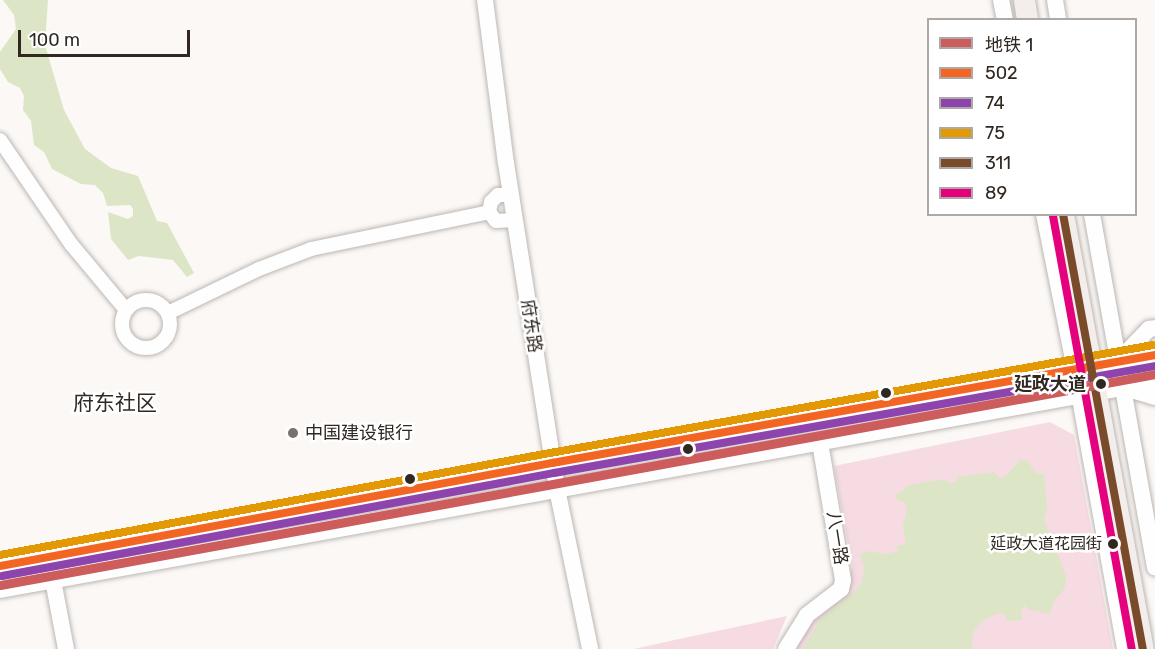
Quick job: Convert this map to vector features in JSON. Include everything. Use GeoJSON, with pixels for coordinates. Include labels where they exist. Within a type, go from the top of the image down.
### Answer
{"type":"FeatureCollection","features":[{"type":"Feature","properties":{"kind":"main road"},"geometry":{"type":"LineString","coordinates":[[1024,0],[1027,18]]}},
{"type":"Feature","properties":{"kind":"main road"},"geometry":{"type":"LineString","coordinates":[[1036,0],[1040,18]]}},
{"type":"Feature","properties":{"kind":"main road"},"geometry":{"type":"LineString","coordinates":[[1063,216],[1154,649]]}},
{"type":"Feature","properties":{"kind":"main road"},"geometry":{"type":"LineString","coordinates":[[1075,216],[1096,365]]}},
{"type":"Feature","properties":{"kind":"main road"},"geometry":{"type":"LineString","coordinates":[[0,566],[552,463],[1155,355]]}},
{"type":"Feature","properties":{"kind":"main road"},"geometry":{"type":"LineString","coordinates":[[0,589],[1155,381]]}},
{"type":"Feature","properties":{"kind":"main road"},"geometry":{"type":"LineString","coordinates":[[1101,391],[1143,649]]}},
{"type":"Feature","properties":{"kind":"street","name":"府东路"},"geometry":{"type":"LineString","coordinates":[[485,0],[511,195],[556,489],[590,649]]}},
{"type":"Feature","properties":{"kind":"street"},"geometry":{"type":"LineString","coordinates":[[1001,0],[1005,18]]}},
{"type":"Feature","properties":{"kind":"street"},"geometry":{"type":"LineString","coordinates":[[1055,0],[1058,18]]}},
{"type":"Feature","properties":{"kind":"street"},"geometry":{"type":"LineString","coordinates":[[0,140],[71,244],[126,310]]}},
{"type":"Feature","properties":{"kind":"street"},"geometry":{"type":"LineString","coordinates":[[511,195],[498,195],[491,202],[489,212],[496,221],[515,220]]}},
{"type":"Feature","properties":{"kind":"street"},"geometry":{"type":"LineString","coordinates":[[168,313],[259,269],[311,249],[489,212]]}},
{"type":"Feature","properties":{"kind":"street"},"geometry":{"type":"LineString","coordinates":[[1045,216],[1096,365],[1101,391],[1125,649]]}},
{"type":"Feature","properties":{"kind":"street"},"geometry":{"type":"LineString","coordinates":[[1092,216],[1096,365]]}},
{"type":"Feature","properties":{"kind":"street"},"geometry":{"type":"LineString","coordinates":[[148,299],[156,301],[168,313],[171,321],[168,336],[156,347],[140,348],[127,340],[122,325],[126,310],[132,304],[148,299]]}},
{"type":"Feature","properties":{"kind":"street"},"geometry":{"type":"LineString","coordinates":[[1096,365],[1149,329],[1155,328]]}},
{"type":"Feature","properties":{"kind":"street"},"geometry":{"type":"LineString","coordinates":[[1101,391],[1155,397]]}},
{"type":"Feature","properties":{"kind":"street"},"geometry":{"type":"LineString","coordinates":[[1101,391],[1155,567]]}},
{"type":"Feature","properties":{"kind":"street","name":"八一路"},"geometry":{"type":"LineString","coordinates":[[786,649],[807,615],[841,589],[843,580],[820,442]]}},
{"type":"Feature","properties":{"kind":"street"},"geometry":{"type":"LineString","coordinates":[[53,580],[66,649]]}},
{"type":"Feature","properties":{"kind":"shaded area"},"geometry":{"type":"Polygon","coordinates":[[[3,0],[48,0],[45,45],[64,110],[85,149],[111,168],[138,176],[157,221],[167,223],[194,273],[187,277],[173,260],[139,256],[128,260],[111,239],[108,212],[128,219],[133,216],[133,209],[130,205],[107,206],[103,193],[95,185],[81,184],[52,169],[44,152],[34,145],[31,121],[23,110],[24,96],[20,88],[8,82],[0,69],[0,52],[16,29],[14,15],[3,0]]]}},
{"type":"Feature","properties":{"kind":"shaded area"},"geometry":{"type":"Polygon","coordinates":[[[1050,422],[1074,435],[1113,649],[789,649],[796,634],[849,580],[852,567],[834,466],[1050,422]]]}},
{"type":"Feature","properties":{"kind":"shaded area"},"geometry":{"type":"Polygon","coordinates":[[[1020,460],[1027,460],[1036,473],[1044,474],[1047,510],[1044,519],[1066,576],[1065,588],[1053,603],[1050,614],[1030,610],[1024,605],[1021,612],[1022,620],[1008,621],[1003,613],[994,615],[982,621],[973,632],[972,649],[803,649],[820,619],[853,593],[862,582],[864,568],[860,555],[866,551],[886,554],[898,551],[897,546],[906,544],[903,526],[907,510],[905,503],[896,499],[895,494],[900,493],[908,485],[944,479],[949,483],[955,482],[958,477],[994,472],[1000,478],[1007,475],[1020,460]]]}},
{"type":"Feature","properties":{"kind":"shaded area"},"geometry":{"type":"Polygon","coordinates":[[[787,616],[773,649],[634,649],[670,641],[787,616]]]}},
{"type":"Feature","properties":{"kind":"metro line","name":"1"},"geometry":{"type":"LineString","coordinates":[[0,585],[1155,374]]}},
{"type":"Feature","properties":{"kind":"transit line","name":"89"},"geometry":{"type":"LineString","coordinates":[[1053,216],[1132,649]]}},
{"type":"Feature","properties":{"kind":"transit line","name":"311"},"geometry":{"type":"LineString","coordinates":[[1063,216],[1143,649]]}},
{"type":"Feature","properties":{"kind":"transit line","name":"75"},"geometry":{"type":"LineString","coordinates":[[0,555],[1153,345]]}},
{"type":"Feature","properties":{"kind":"transit line","name":"502"},"geometry":{"type":"LineString","coordinates":[[0,566],[552,463],[1155,355]]}},
{"type":"Feature","properties":{"kind":"transit line","name":"74"},"geometry":{"type":"LineString","coordinates":[[2,576],[554,473],[1155,366]]}},
{"type":"Feature","properties":{"kind":"place","name":"延政大道"},"geometry":{"type":"Point","coordinates":[1101,384]}},
{"type":"Feature","properties":{"kind":"place","name":"中国建设银行"},"geometry":{"type":"Point","coordinates":[293,433]}},
{"type":"Feature","properties":{"kind":"place","name":"延政大道花园街"},"geometry":{"type":"Point","coordinates":[1113,544]}},
{"type":"Feature","properties":{"kind":"district","name":"府东社区"},"geometry":{"type":"Point","coordinates":[115,403]}}]}
